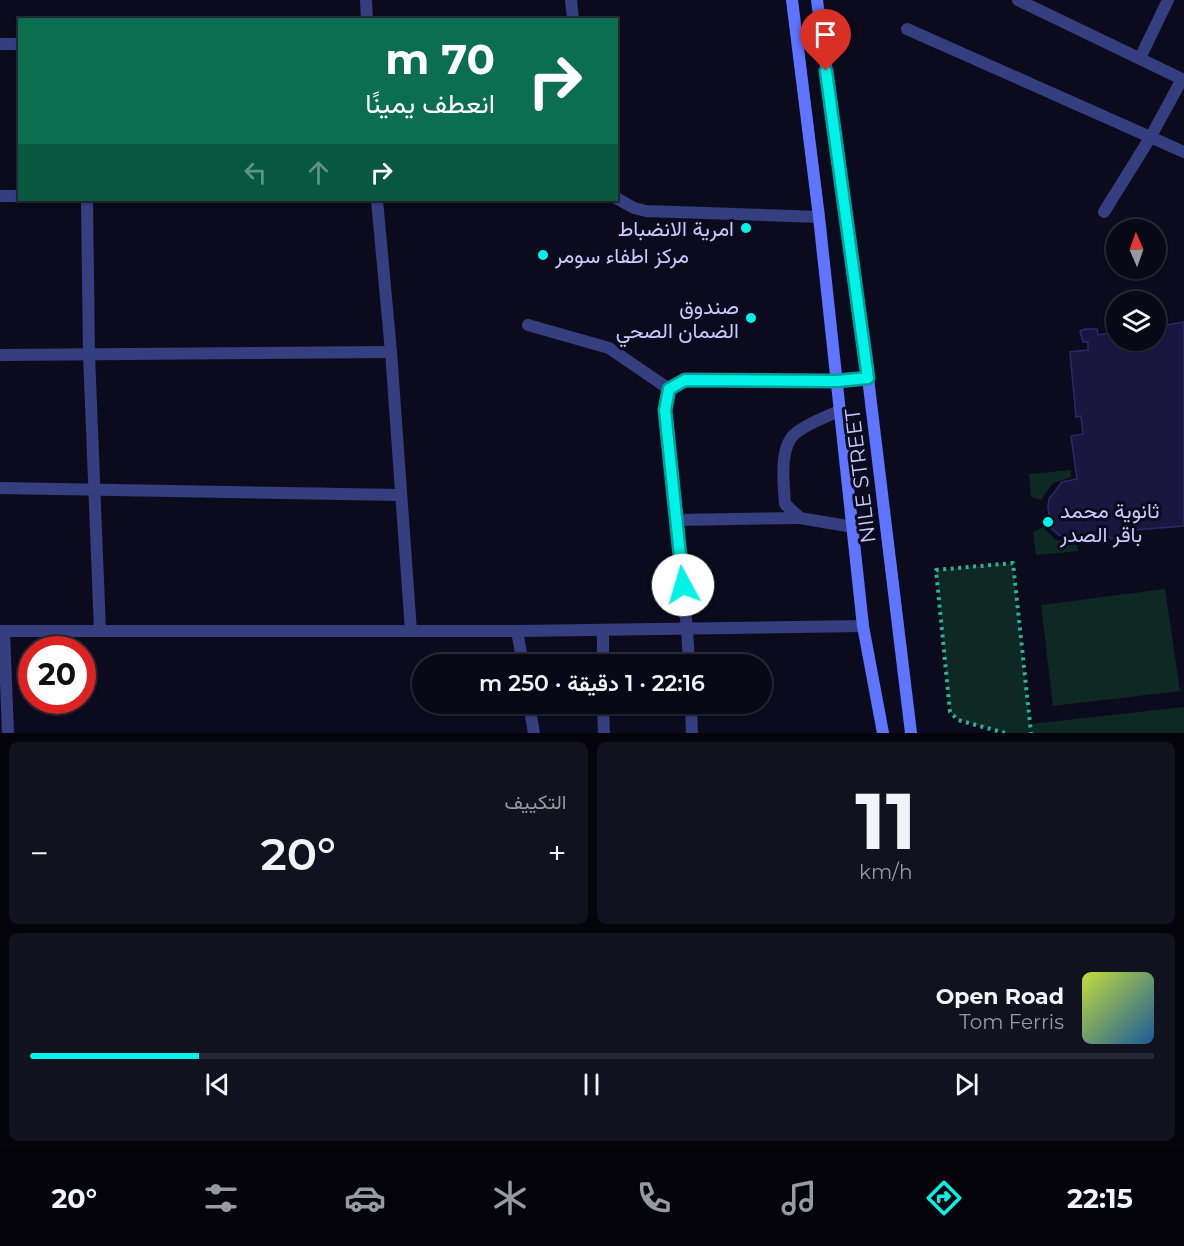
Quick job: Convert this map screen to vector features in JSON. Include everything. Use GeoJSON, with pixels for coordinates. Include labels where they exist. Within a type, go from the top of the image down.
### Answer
{"type":"FeatureCollection","features":[{"type":"Feature","properties":{"kind":"main road","name":"NILE STREET"},"geometry":{"type":"LineString","coordinates":[[792,0],[819,217],[863,626],[883,733]]}},
{"type":"Feature","properties":{"kind":"main road","name":"NILE STREET"},"geometry":{"type":"LineString","coordinates":[[817,0],[868,378],[911,733]]}},
{"type":"Feature","properties":{"kind":"main road"},"geometry":{"type":"LineString","coordinates":[[837,381],[868,378]]}},
{"type":"Feature","properties":{"kind":"street"},"geometry":{"type":"LineString","coordinates":[[366,0],[367,18]]}},
{"type":"Feature","properties":{"kind":"street"},"geometry":{"type":"LineString","coordinates":[[571,0],[573,18]]}},
{"type":"Feature","properties":{"kind":"street"},"geometry":{"type":"LineString","coordinates":[[1018,0],[1183,80],[1104,212]]}},
{"type":"Feature","properties":{"kind":"street"},"geometry":{"type":"LineString","coordinates":[[1140,58],[1168,0]]}},
{"type":"Feature","properties":{"kind":"street"},"geometry":{"type":"LineString","coordinates":[[907,29],[1184,152]]}},
{"type":"Feature","properties":{"kind":"street"},"geometry":{"type":"LineString","coordinates":[[0,44],[18,44]]}},
{"type":"Feature","properties":{"kind":"street"},"geometry":{"type":"LineString","coordinates":[[0,196],[18,196]]}},
{"type":"Feature","properties":{"kind":"street"},"geometry":{"type":"LineString","coordinates":[[618,199],[634,208],[646,211],[819,217]]}},
{"type":"Feature","properties":{"kind":"street"},"geometry":{"type":"LineString","coordinates":[[87,201],[89,354],[100,631]]}},
{"type":"Feature","properties":{"kind":"street"},"geometry":{"type":"LineString","coordinates":[[377,201],[391,352],[411,631]]}},
{"type":"Feature","properties":{"kind":"street"},"geometry":{"type":"LineString","coordinates":[[528,325],[609,348],[669,389]]}},
{"type":"Feature","properties":{"kind":"street"},"geometry":{"type":"LineString","coordinates":[[0,355],[391,352]]}},
{"type":"Feature","properties":{"kind":"street"},"geometry":{"type":"LineString","coordinates":[[688,654],[665,410],[669,389],[685,380],[837,381]]}},
{"type":"Feature","properties":{"kind":"street"},"geometry":{"type":"LineString","coordinates":[[800,518],[785,504],[786,447],[795,432],[839,411]]}},
{"type":"Feature","properties":{"kind":"street"},"geometry":{"type":"LineString","coordinates":[[0,488],[401,495]]}},
{"type":"Feature","properties":{"kind":"street"},"geometry":{"type":"LineString","coordinates":[[676,520],[800,518],[853,527]]}},
{"type":"Feature","properties":{"kind":"street"},"geometry":{"type":"LineString","coordinates":[[8,733],[2,631],[517,631],[863,626]]}},
{"type":"Feature","properties":{"kind":"street"},"geometry":{"type":"LineString","coordinates":[[603,630],[603,654]]}},
{"type":"Feature","properties":{"kind":"street"},"geometry":{"type":"LineString","coordinates":[[517,631],[521,654]]}},
{"type":"Feature","properties":{"kind":"street"},"geometry":{"type":"LineString","coordinates":[[531,714],[534,733]]}},
{"type":"Feature","properties":{"kind":"street"},"geometry":{"type":"LineString","coordinates":[[603,714],[604,733]]}},
{"type":"Feature","properties":{"kind":"street"},"geometry":{"type":"LineString","coordinates":[[691,714],[692,733]]}},
{"type":"Feature","properties":{"kind":"path"},"geometry":{"type":"LineString","coordinates":[[1005,733],[958,720],[950,712],[936,570],[1013,563],[1031,733]]}},
{"type":"Feature","properties":{"kind":"green space"},"geometry":{"type":"Polygon","coordinates":[[[1071,470],[1071,477],[1052,484],[1041,500],[1031,497],[1029,474],[1071,470]]]}},
{"type":"Feature","properties":{"kind":"green space"},"geometry":{"type":"Polygon","coordinates":[[[1043,527],[1056,540],[1076,544],[1078,551],[1036,555],[1033,532],[1043,527]]]}},
{"type":"Feature","properties":{"kind":"green space"},"geometry":{"type":"Polygon","coordinates":[[[1013,563],[1030,724],[1184,707],[1184,733],[1005,733],[958,720],[950,712],[936,570],[1013,563]]]}},
{"type":"Feature","properties":{"kind":"green space"},"geometry":{"type":"Polygon","coordinates":[[[1165,589],[1180,691],[1053,706],[1041,605],[1165,589]]]}},
{"type":"Feature","properties":{"kind":"building"},"geometry":{"type":"Polygon","coordinates":[[[1184,322],[1184,526],[1122,531],[1111,539],[1104,528],[1092,537],[1067,538],[1059,535],[1051,528],[1048,507],[1049,499],[1062,482],[1077,479],[1071,436],[1083,434],[1081,416],[1076,417],[1070,352],[1088,350],[1088,342],[1083,342],[1080,331],[1097,329],[1098,335],[1106,334],[1106,351],[1166,351],[1166,325],[1184,322]]]}},
{"type":"Feature","properties":{"kind":"place","name":"امرية الانضباط"},"geometry":{"type":"Point","coordinates":[746,228]}},
{"type":"Feature","properties":{"kind":"place","name":"مركز اطفاء سومر"},"geometry":{"type":"Point","coordinates":[543,255]}},
{"type":"Feature","properties":{"kind":"place","name":"صندوق الضمان الصحي"},"geometry":{"type":"Point","coordinates":[751,318]}},
{"type":"Feature","properties":{"kind":"place","name":"ثانوية محمد باقر الصدر"},"geometry":{"type":"Point","coordinates":[1048,522]}},
{"type":"Feature","properties":{"kind":"route"},"geometry":{"type":"LineString","coordinates":[[683,585],[665,410],[669,389],[685,380],[837,381],[868,378],[826,71]]}}]}
